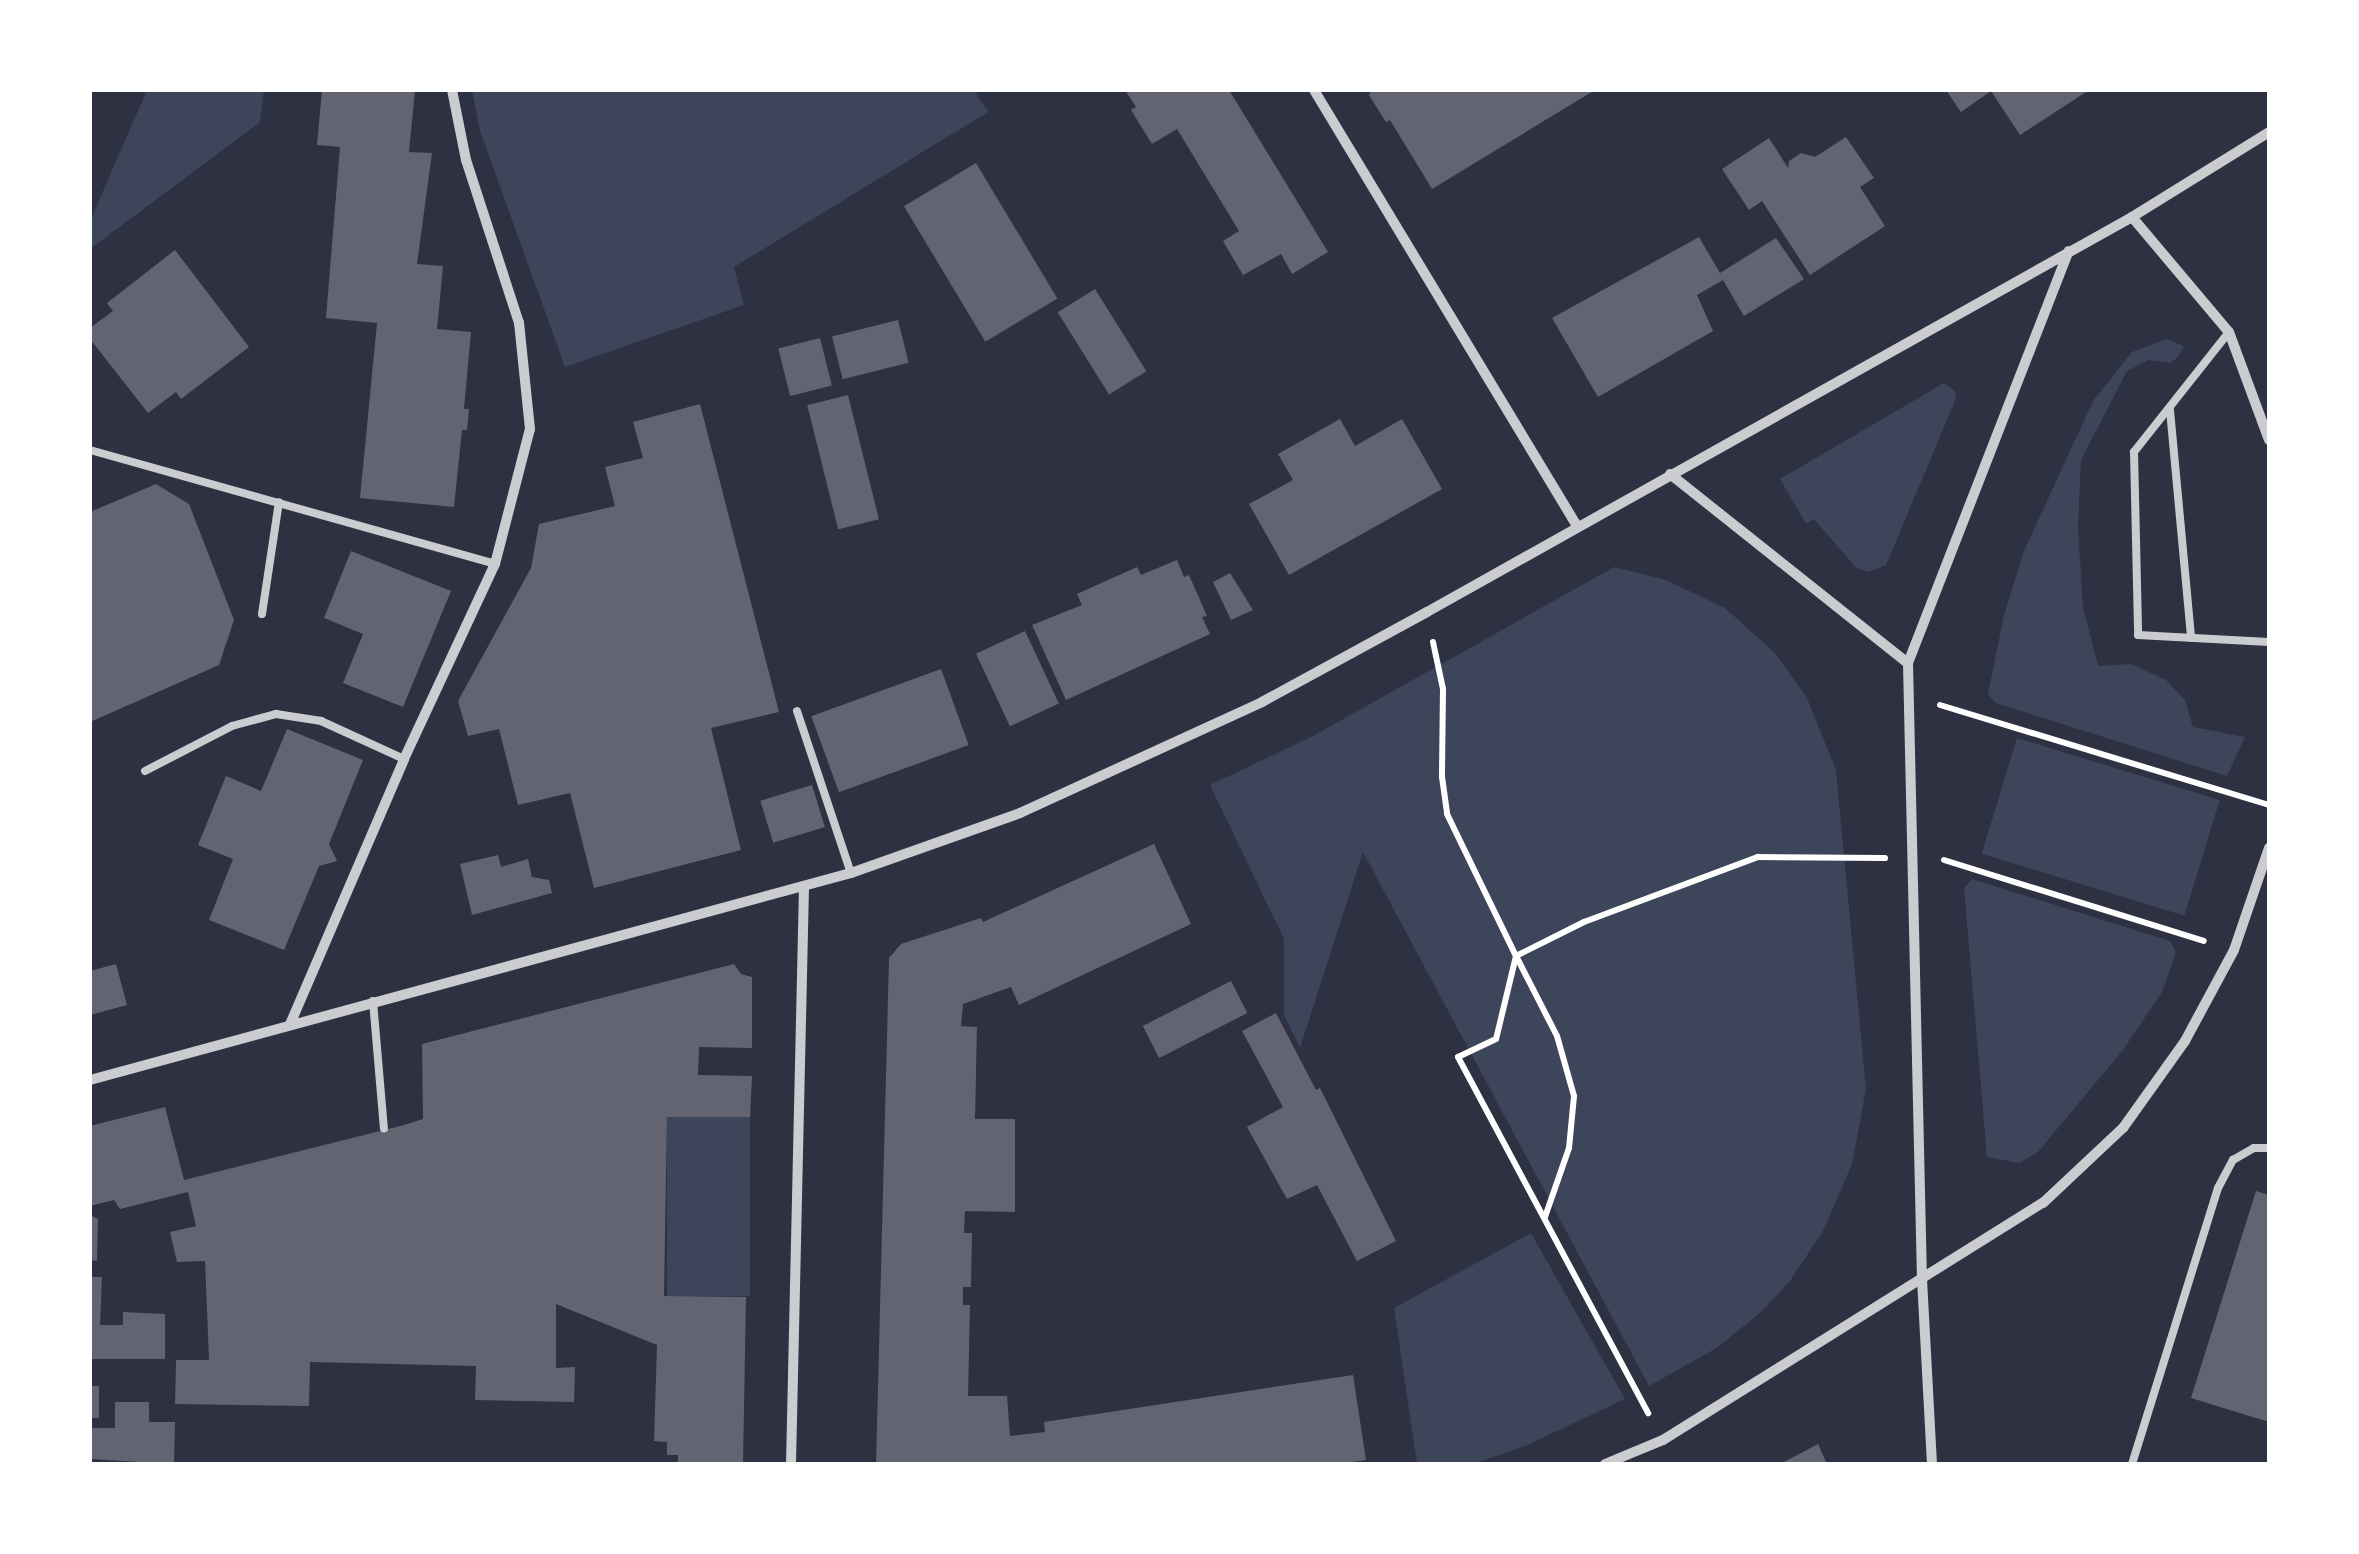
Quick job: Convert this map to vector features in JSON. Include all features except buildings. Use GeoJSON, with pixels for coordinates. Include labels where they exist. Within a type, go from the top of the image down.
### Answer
{"type":"FeatureCollection","features":[{"type":"Feature","properties":{"kind":"street"},"geometry":{"type":"LineString","coordinates":[[291,1022],[404,759],[495,564],[530,429],[519,323],[466,160],[452,90]]}},
{"type":"Feature","properties":{"kind":"street"},"geometry":{"type":"LineString","coordinates":[[1314,90],[1577,526]]}},
{"type":"Feature","properties":{"kind":"street"},"geometry":{"type":"LineString","coordinates":[[90,1080],[291,1022],[851,873],[1020,813],[1262,702],[2132,217],[2269,132]]}},
{"type":"Feature","properties":{"kind":"street"},"geometry":{"type":"LineString","coordinates":[[2132,217],[2229,332],[2265,409],[2269,440]]}},
{"type":"Feature","properties":{"kind":"street"},"geometry":{"type":"LineString","coordinates":[[1932,1464],[1922,1280],[1908,663],[2069,252]]}},
{"type":"Feature","properties":{"kind":"street"},"geometry":{"type":"LineString","coordinates":[[1670,474],[1908,663]]}},
{"type":"Feature","properties":{"kind":"street"},"geometry":{"type":"LineString","coordinates":[[1605,1464],[1663,1440],[2043,1203],[2122,1128],[2185,1041],[2234,950],[2269,848]]}},
{"type":"Feature","properties":{"kind":"street"},"geometry":{"type":"LineString","coordinates":[[792,1464],[804,886]]}},
{"type":"Feature","properties":{"kind":"lane"},"geometry":{"type":"LineString","coordinates":[[2229,332],[2134,452],[2138,635],[2269,642]]}},
{"type":"Feature","properties":{"kind":"lane"},"geometry":{"type":"LineString","coordinates":[[2170,410],[2192,638]]}},
{"type":"Feature","properties":{"kind":"lane"},"geometry":{"type":"LineString","coordinates":[[90,450],[495,564]]}},
{"type":"Feature","properties":{"kind":"lane"},"geometry":{"type":"LineString","coordinates":[[262,614],[279,502]]}},
{"type":"Feature","properties":{"kind":"lane"},"geometry":{"type":"LineString","coordinates":[[797,711],[851,873]]}},
{"type":"Feature","properties":{"kind":"lane"},"geometry":{"type":"LineString","coordinates":[[144,770],[232,726],[276,714],[322,721],[404,759]]}},
{"type":"Feature","properties":{"kind":"lane"},"geometry":{"type":"LineString","coordinates":[[372,1001],[384,1129]]}},
{"type":"Feature","properties":{"kind":"lane"},"geometry":{"type":"LineString","coordinates":[[2132,1464],[2218,1188],[2233,1160],[2254,1148],[2269,1148]]}},
{"type":"Feature","properties":{"kind":"path"},"geometry":{"type":"LineString","coordinates":[[1427,612],[1443,689],[1442,777],[1448,814],[1557,1036],[1574,1096],[1570,1148],[1545,1217]]}},
{"type":"Feature","properties":{"kind":"path"},"geometry":{"type":"LineString","coordinates":[[1907,695],[2269,805]]}},
{"type":"Feature","properties":{"kind":"path"},"geometry":{"type":"LineString","coordinates":[[1663,1440],[1458,1057],[1496,1039],[1516,956],[1584,922],[1758,857],[1911,858]]}},
{"type":"Feature","properties":{"kind":"path"},"geometry":{"type":"LineString","coordinates":[[1973,867],[2234,950]]}},
{"type":"Feature","properties":{"kind":"shaded area"},"geometry":{"type":"Polygon","coordinates":[[[147,90],[264,90],[260,122],[90,249],[90,221],[147,90]]]}},
{"type":"Feature","properties":{"kind":"shaded area"},"geometry":{"type":"Polygon","coordinates":[[[472,90],[974,90],[988,112],[734,267],[744,305],[565,367],[480,131],[472,90]]]}},
{"type":"Feature","properties":{"kind":"shaded area"},"geometry":{"type":"Polygon","coordinates":[[[2167,339],[2184,346],[2178,357],[2170,363],[2148,360],[2127,371],[2081,460],[2078,527],[2083,607],[2098,666],[2131,664],[2166,680],[2185,700],[2193,727],[2245,737],[2227,776],[1996,703],[1988,694],[2004,615],[2024,551],[2093,401],[2132,352],[2167,339]]]}},
{"type":"Feature","properties":{"kind":"shaded area"},"geometry":{"type":"Polygon","coordinates":[[[1944,383],[1956,392],[1955,401],[1886,565],[1869,572],[1856,568],[1814,519],[1806,524],[1780,479],[1944,383]]]}},
{"type":"Feature","properties":{"kind":"shaded area"},"geometry":{"type":"Polygon","coordinates":[[[1614,567],[1666,580],[1725,608],[1775,653],[1807,698],[1836,770],[1866,1089],[1852,1164],[1823,1231],[1790,1281],[1759,1314],[1715,1349],[1649,1386],[1363,852],[1300,1048],[1284,1015],[1284,939],[1210,785],[1313,736],[1614,567]]]}},
{"type":"Feature","properties":{"kind":"shaded area"},"geometry":{"type":"Polygon","coordinates":[[[2017,738],[2220,800],[2184,916],[1982,854],[2017,738]]]}},
{"type":"Feature","properties":{"kind":"shaded area"},"geometry":{"type":"Polygon","coordinates":[[[1972,879],[2170,941],[2176,952],[2162,992],[2123,1050],[2038,1152],[2019,1163],[1987,1157],[1964,888],[1972,879]]]}},
{"type":"Feature","properties":{"kind":"shaded area"},"geometry":{"type":"Polygon","coordinates":[[[667,1117],[750,1117],[750,1296],[667,1296],[667,1117]]]}},
{"type":"Feature","properties":{"kind":"shaded area"},"geometry":{"type":"Polygon","coordinates":[[[1531,1233],[1625,1399],[1525,1446],[1473,1464],[1417,1464],[1394,1308],[1531,1233]]]}}]}
